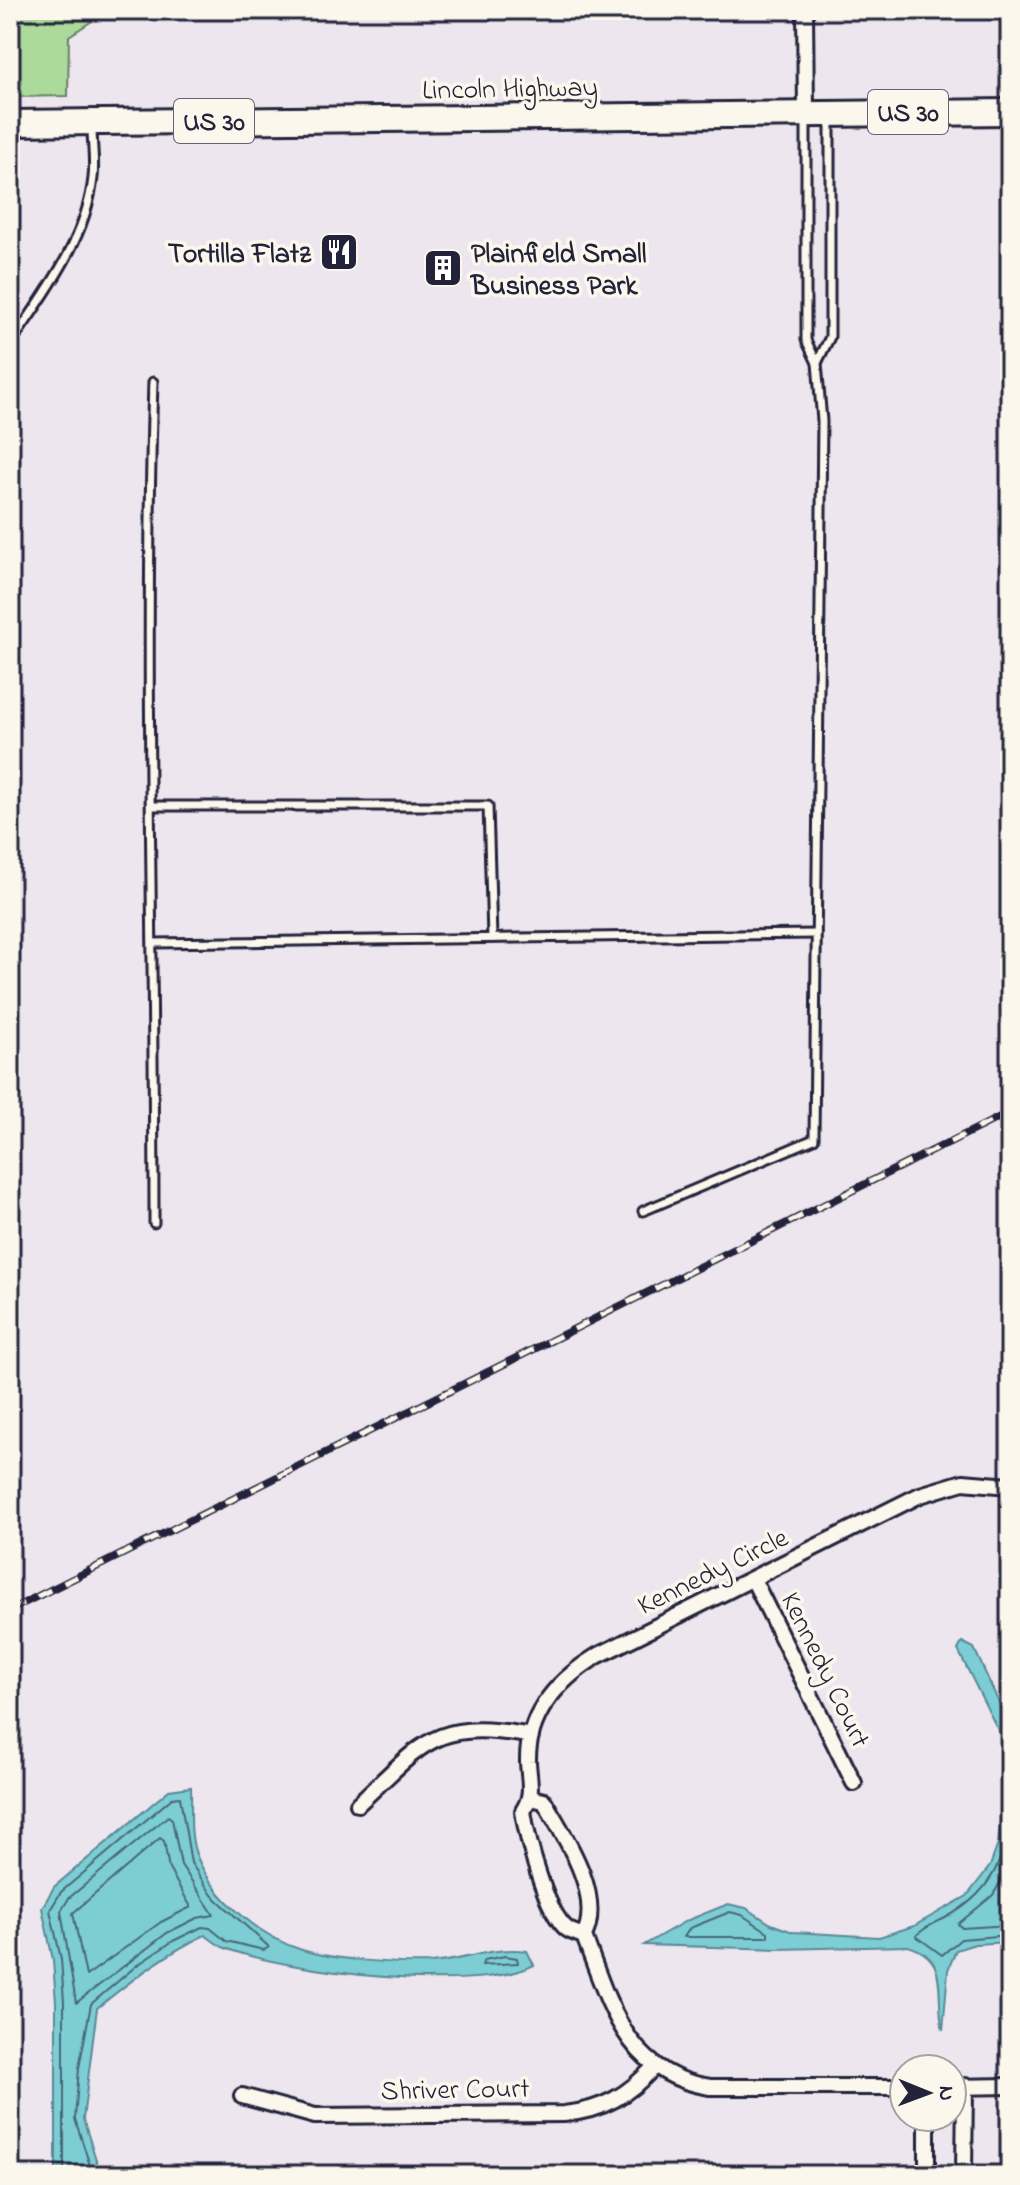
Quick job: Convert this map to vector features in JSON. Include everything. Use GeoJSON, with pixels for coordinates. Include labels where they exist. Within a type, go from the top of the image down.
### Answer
{"type":"FeatureCollection","features":[{"type":"Feature","properties":{"kind":"main road","name":"Lincoln Highway"},"geometry":{"type":"LineString","coordinates":[[10,123],[1010,112]]}},
{"type":"Feature","properties":{"kind":"street"},"geometry":{"type":"LineString","coordinates":[[805,10],[818,113]]}},
{"type":"Feature","properties":{"kind":"street","name":"Kennedy Circle"},"geometry":{"type":"LineString","coordinates":[[888,2087],[710,2087],[691,2084],[655,2066],[621,2028],[584,1936],[567,1929],[561,1921],[535,1864],[523,1811],[531,1798],[528,1758],[531,1736],[550,1695],[578,1668],[942,1486],[963,1482],[1010,1486]]}},
{"type":"Feature","properties":{"kind":"street","name":"Kennedy Court"},"geometry":{"type":"LineString","coordinates":[[753,1579],[854,1783]]}},
{"type":"Feature","properties":{"kind":"street"},"geometry":{"type":"LineString","coordinates":[[358,1804],[425,1742],[458,1730],[483,1729],[531,1736]]}},
{"type":"Feature","properties":{"kind":"street","name":"Kennedy Circle"},"geometry":{"type":"LineString","coordinates":[[531,1798],[544,1801],[583,1879],[592,1921],[584,1936]]}},
{"type":"Feature","properties":{"kind":"street","name":"Shriver Court"},"geometry":{"type":"LineString","coordinates":[[242,2096],[315,2116],[564,2114],[585,2112],[622,2098],[655,2066]]}},
{"type":"Feature","properties":{"kind":"street"},"geometry":{"type":"LineString","coordinates":[[968,2086],[1010,2086]]}},
{"type":"Feature","properties":{"kind":"street"},"geometry":{"type":"LineString","coordinates":[[927,2133],[927,2175]]}},
{"type":"Feature","properties":{"kind":"street"},"geometry":{"type":"LineString","coordinates":[[961,2133],[964,2175]]}},
{"type":"Feature","properties":{"kind":"lane"},"geometry":{"type":"LineString","coordinates":[[643,1211],[814,1139],[822,421],[817,363],[806,340],[818,113]]}},
{"type":"Feature","properties":{"kind":"lane"},"geometry":{"type":"LineString","coordinates":[[817,363],[830,337],[818,113]]}},
{"type":"Feature","properties":{"kind":"lane"},"geometry":{"type":"LineString","coordinates":[[10,345],[64,266],[73,244],[93,179],[92,122]]}},
{"type":"Feature","properties":{"kind":"lane"},"geometry":{"type":"LineString","coordinates":[[153,382],[147,586],[154,943],[154,1223]]}},
{"type":"Feature","properties":{"kind":"lane"},"geometry":{"type":"LineString","coordinates":[[151,806],[488,806],[492,938]]}},
{"type":"Feature","properties":{"kind":"lane"},"geometry":{"type":"LineString","coordinates":[[154,943],[816,934]]}},
{"type":"Feature","properties":{"kind":"green space"},"geometry":{"type":"Polygon","coordinates":[[[10,10],[109,10],[69,36],[68,96],[10,97],[10,10]]]}},
{"type":"Feature","properties":{"kind":"green space"},"geometry":{"type":"Polygon","coordinates":[[[11,1813],[16,1874],[16,1976],[10,1979],[11,1813]]]}},
{"type":"Feature","properties":{"kind":"water"},"geometry":{"type":"Polygon","coordinates":[[[962,1642],[974,1648],[1010,1727],[1010,1942],[975,1944],[956,1950],[948,1970],[943,2030],[936,1969],[922,1952],[908,1946],[778,1949],[644,1945],[686,1921],[728,1904],[746,1908],[771,1924],[793,1932],[879,1937],[914,1926],[967,1896],[990,1866],[998,1844],[1007,1759],[1003,1740],[958,1650],[962,1642]]]}},
{"type":"Feature","properties":{"kind":"water"},"geometry":{"type":"Polygon","coordinates":[[[191,1787],[193,1842],[206,1874],[241,1915],[271,1936],[302,1950],[348,1959],[430,1963],[514,1950],[527,1951],[534,1965],[507,1974],[470,1978],[381,1977],[254,1957],[222,1947],[205,1935],[162,1959],[97,2008],[83,2119],[101,2175],[56,2175],[56,2003],[53,1960],[42,1908],[54,1887],[169,1790],[191,1787]]]}},
{"type":"Feature","properties":{"kind":"railway"},"geometry":{"type":"LineString","coordinates":[[10,1610],[1010,1112]]}},
{"type":"Feature","properties":{"kind":"place","name":"Tortilla Flatz"},"geometry":{"type":"Point","coordinates":[339,252]}},
{"type":"Feature","properties":{"kind":"place","name":"Plainfield Small Business Park"},"geometry":{"type":"Point","coordinates":[443,268]}}]}
